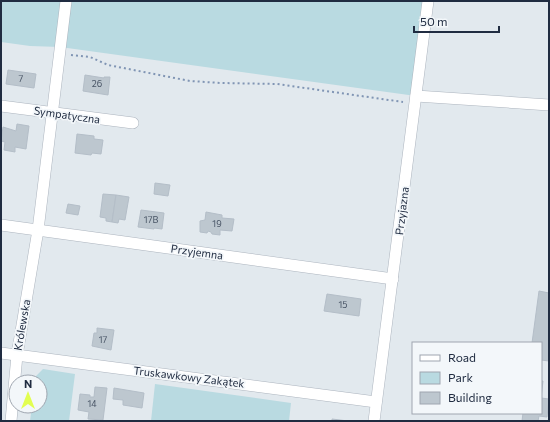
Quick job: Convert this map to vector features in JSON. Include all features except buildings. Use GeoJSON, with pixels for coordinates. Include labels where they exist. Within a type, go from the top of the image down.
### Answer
{"type":"FeatureCollection","features":[{"type":"Feature","properties":{"kind":"street"},"geometry":{"type":"LineString","coordinates":[[60,52],[66,1]]}},
{"type":"Feature","properties":{"kind":"street","name":"Przyjazna"},"geometry":{"type":"LineString","coordinates":[[374,421],[394,279],[428,1]]}},
{"type":"Feature","properties":{"kind":"street","name":"Królewska"},"geometry":{"type":"LineString","coordinates":[[11,421],[17,355],[38,230],[60,52]]}},
{"type":"Feature","properties":{"kind":"street"},"geometry":{"type":"LineString","coordinates":[[415,100],[549,105]]}},
{"type":"Feature","properties":{"kind":"street","name":"Sympatyczna"},"geometry":{"type":"LineString","coordinates":[[1,106],[133,123]]}},
{"type":"Feature","properties":{"kind":"street","name":"Przyjemna"},"geometry":{"type":"LineString","coordinates":[[1,225],[394,279]]}},
{"type":"Feature","properties":{"kind":"street","name":"Truskawkowy Zakątek"},"geometry":{"type":"LineString","coordinates":[[1,353],[376,402]]}},
{"type":"Feature","properties":{"kind":"path"},"geometry":{"type":"LineString","coordinates":[[60,52],[90,57],[108,65],[190,81],[277,84],[402,102],[415,100]]}},
{"type":"Feature","properties":{"kind":"green space"},"geometry":{"type":"Polygon","coordinates":[[[1,1],[428,1],[416,96],[60,47],[30,46],[1,42],[1,1]]]}},
{"type":"Feature","properties":{"kind":"green space"},"geometry":{"type":"Polygon","coordinates":[[[43,369],[75,374],[69,421],[30,421],[31,414],[48,414],[48,374],[38,374],[43,369]]]}},
{"type":"Feature","properties":{"kind":"green space"},"geometry":{"type":"Polygon","coordinates":[[[155,384],[291,403],[289,421],[151,421],[155,384]]]}}]}
